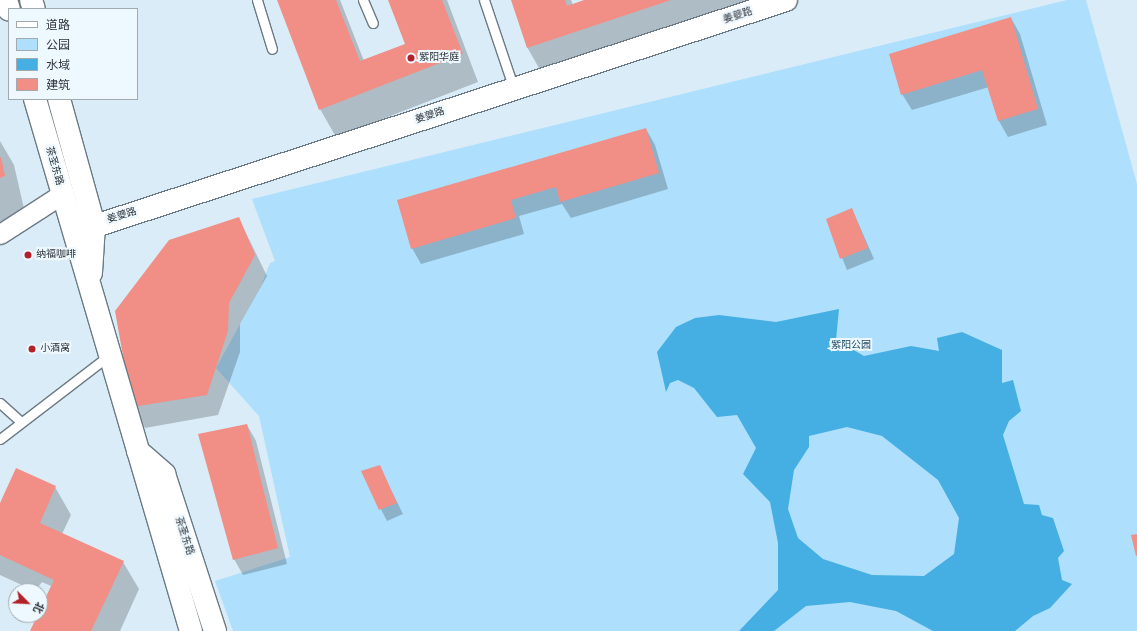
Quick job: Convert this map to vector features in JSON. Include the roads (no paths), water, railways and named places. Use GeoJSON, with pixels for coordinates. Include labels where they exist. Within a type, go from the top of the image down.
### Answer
{"type":"FeatureCollection","features":[{"type":"Feature","properties":{"kind":"main road","name":"姜夔路"},"geometry":{"type":"LineString","coordinates":[[74,233],[94,225],[786,0]]}},
{"type":"Feature","properties":{"kind":"main road","name":"茶圣东路"},"geometry":{"type":"LineString","coordinates":[[35,100],[108,356],[138,451],[191,631]]}},
{"type":"Feature","properties":{"kind":"main road"},"geometry":{"type":"LineString","coordinates":[[59,100],[94,225],[90,291]]}},
{"type":"Feature","properties":{"kind":"main road","name":"茶圣东路"},"geometry":{"type":"LineString","coordinates":[[138,451],[164,474],[215,631]]}},
{"type":"Feature","properties":{"kind":"street"},"geometry":{"type":"LineString","coordinates":[[0,234],[62,194]]}},
{"type":"Feature","properties":{"kind":"lane"},"geometry":{"type":"LineString","coordinates":[[257,0],[272,49]]}},
{"type":"Feature","properties":{"kind":"lane"},"geometry":{"type":"LineString","coordinates":[[363,0],[372,23]]}},
{"type":"Feature","properties":{"kind":"lane"},"geometry":{"type":"LineString","coordinates":[[484,0],[514,89]]}},
{"type":"Feature","properties":{"kind":"lane"},"geometry":{"type":"LineString","coordinates":[[0,439],[108,356]]}},
{"type":"Feature","properties":{"kind":"lane"},"geometry":{"type":"LineString","coordinates":[[0,403],[21,422]]}},
{"type":"Feature","properties":{"kind":"water"},"geometry":{"type":"Polygon","coordinates":[[[839,309],[836,340],[864,356],[911,346],[939,351],[937,338],[962,332],[1002,350],[1002,383],[1013,380],[1021,411],[1009,421],[1003,435],[1024,504],[1039,505],[1042,515],[1053,518],[1064,551],[1058,558],[1062,580],[1072,584],[1050,608],[1033,616],[1015,631],[933,631],[896,611],[850,602],[806,606],[774,631],[739,631],[778,590],[778,543],[770,502],[743,474],[756,448],[737,415],[717,417],[694,388],[678,380],[670,383],[666,392],[657,352],[676,327],[695,318],[719,315],[776,322],[839,309]],[[847,427],[809,436],[809,447],[794,470],[788,509],[798,538],[823,559],[872,575],[924,576],[954,554],[959,518],[938,480],[882,436],[847,427]]]}},
{"type":"Feature","properties":{"kind":"place","name":"紫阳华庭"},"geometry":{"type":"Point","coordinates":[411,58]}},
{"type":"Feature","properties":{"kind":"place","name":"纳福咖啡"},"geometry":{"type":"Point","coordinates":[28,255]}},
{"type":"Feature","properties":{"kind":"place","name":"小酒窝"},"geometry":{"type":"Point","coordinates":[32,349]}},
{"type":"Feature","properties":{"kind":"park label","name":"紫阳公园"},"geometry":{"type":"Point","coordinates":[851,346]}}]}
